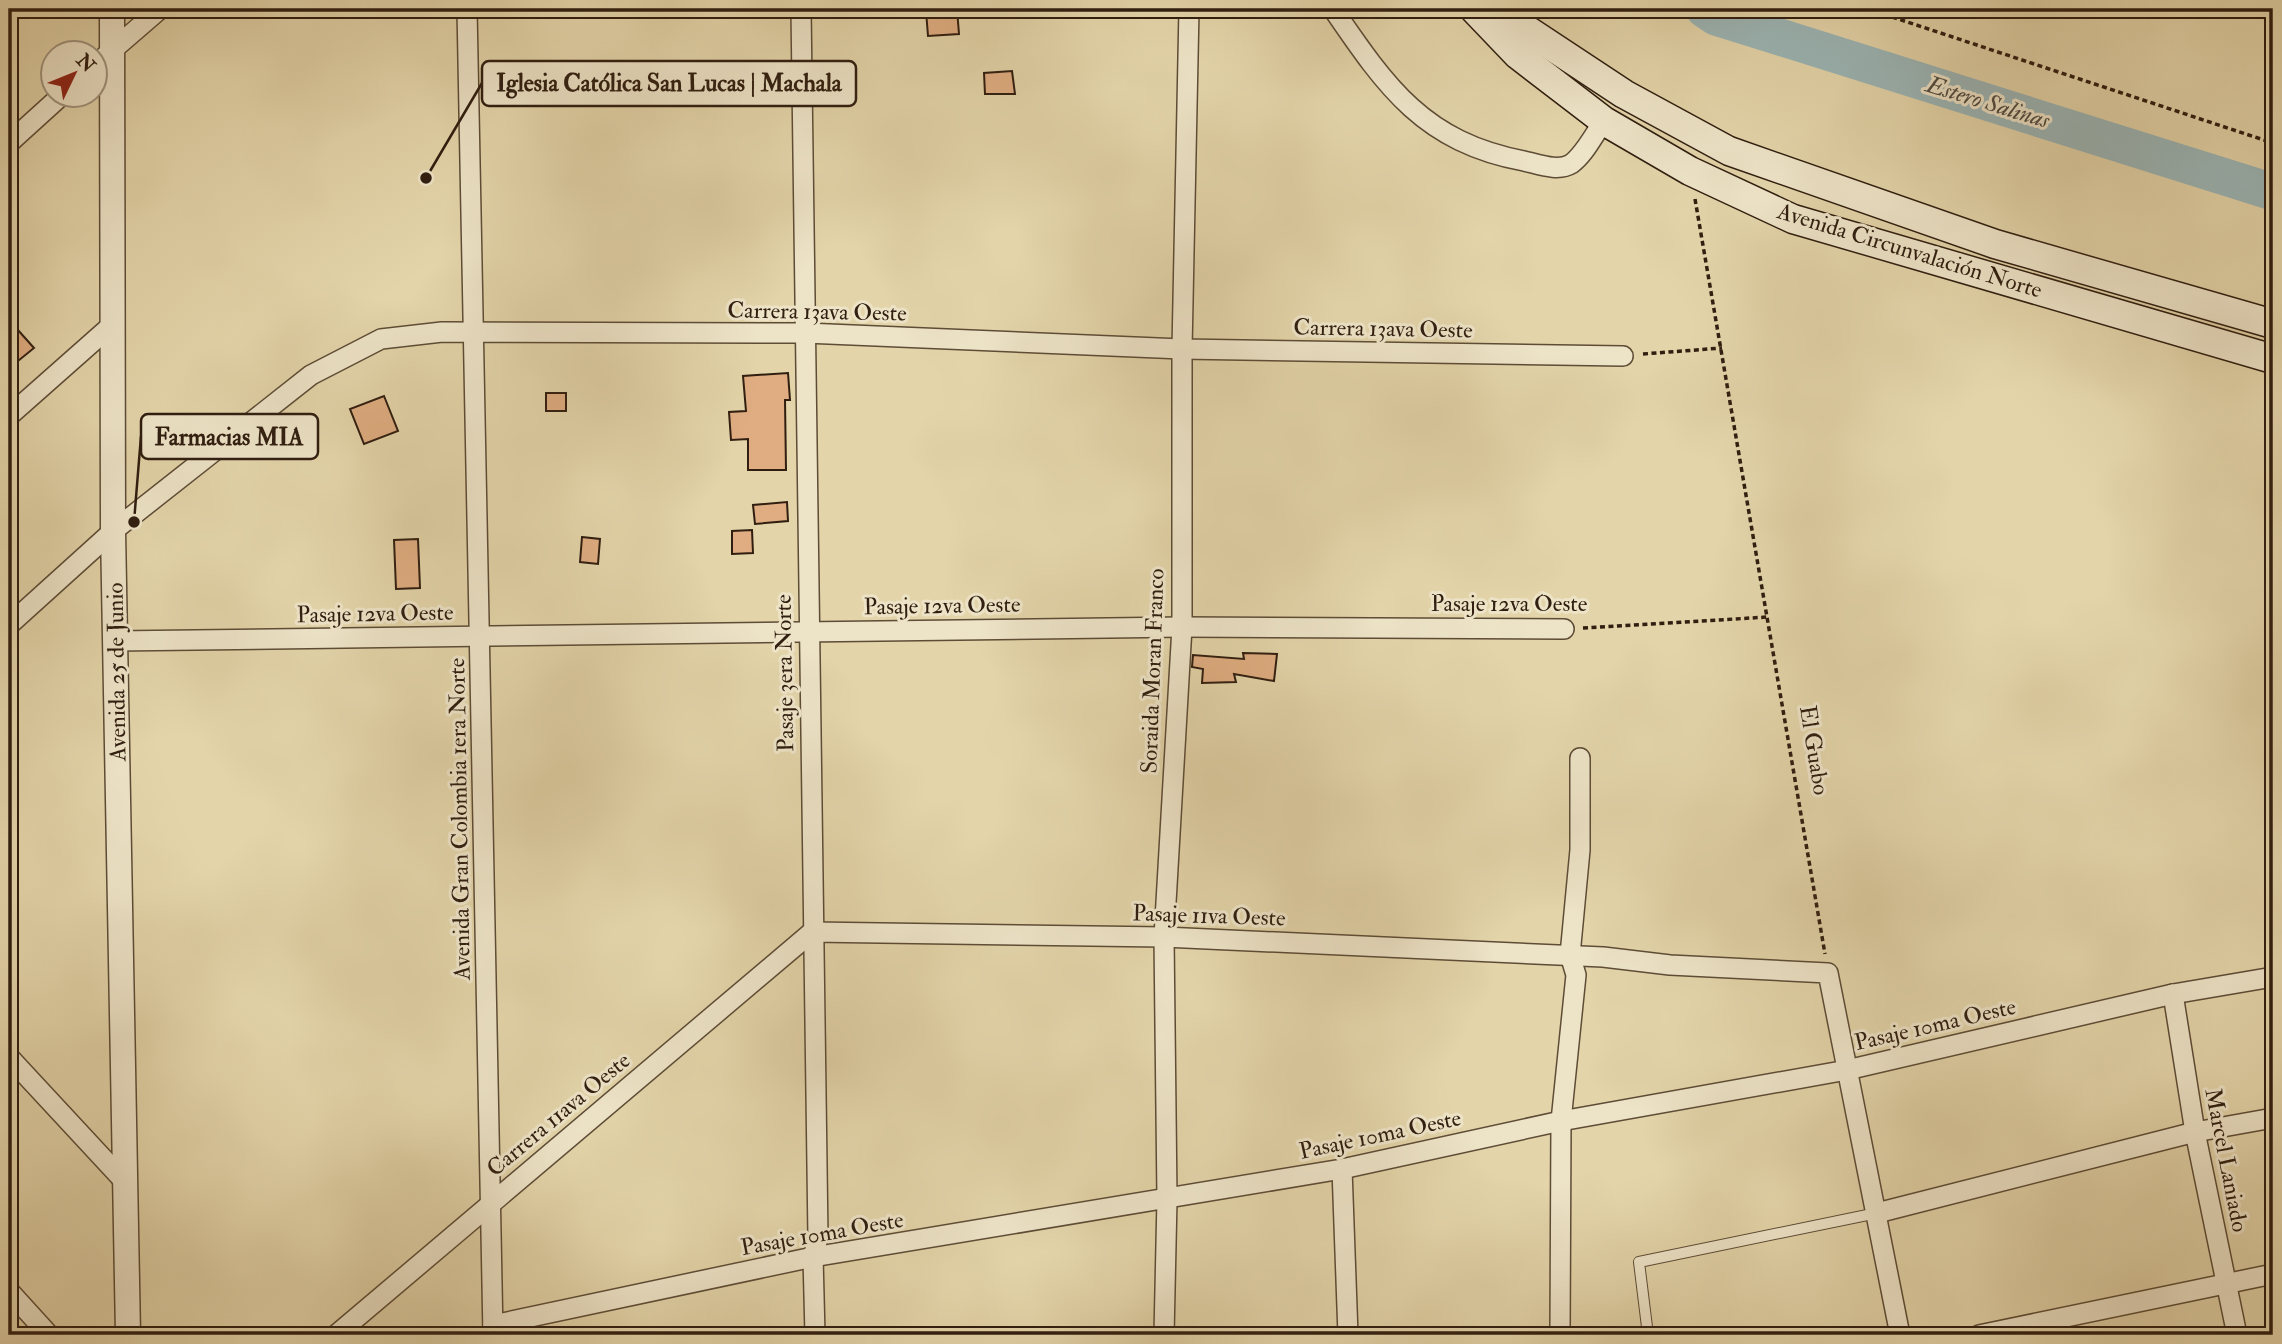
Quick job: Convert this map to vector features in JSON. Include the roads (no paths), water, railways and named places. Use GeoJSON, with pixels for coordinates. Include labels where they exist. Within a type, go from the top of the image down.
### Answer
{"type":"FeatureCollection","features":[{"type":"Feature","properties":{"kind":"main road","name":"Avenida Circunvalación Norte"},"geometry":{"type":"LineString","coordinates":[[1474,9],[1518,55],[1604,121],[1690,171],[1793,219],[2273,359]]}},
{"type":"Feature","properties":{"kind":"main road","name":"Avenida Circunvalación Norte"},"geometry":{"type":"LineString","coordinates":[[1505,9],[1518,24],[1624,94],[1729,151],[1995,244],[2273,324]]}},
{"type":"Feature","properties":{"kind":"main road"},"geometry":{"type":"LineString","coordinates":[[1718,184],[1729,151]]}},
{"type":"Feature","properties":{"kind":"street","name":"Avenida 25 de Junio"},"geometry":{"type":"LineString","coordinates":[[107,38],[112,9]]}},
{"type":"Feature","properties":{"kind":"street"},"geometry":{"type":"LineString","coordinates":[[108,54],[160,9]]}},
{"type":"Feature","properties":{"kind":"street","name":"Avenida Gran Colombia 1era Norte"},"geometry":{"type":"LineString","coordinates":[[467,9],[493,1330]]}},
{"type":"Feature","properties":{"kind":"street","name":"Pasaje 3era Norte"},"geometry":{"type":"LineString","coordinates":[[801,9],[818,1238],[813,1257],[815,1335]]}},
{"type":"Feature","properties":{"kind":"street","name":"Soraida Moran Franco"},"geometry":{"type":"LineString","coordinates":[[1164,1335],[1167,1199],[1164,937],[1182,627],[1182,349],[1189,9]]}},
{"type":"Feature","properties":{"kind":"street"},"geometry":{"type":"LineString","coordinates":[[1333,9],[1375,71],[1409,107],[1447,136],[1504,158],[1556,168],[1569,165],[1577,158],[1604,121]]}},
{"type":"Feature","properties":{"kind":"street"},"geometry":{"type":"LineString","coordinates":[[9,143],[48,108]]}},
{"type":"Feature","properties":{"kind":"street","name":"Avenida 25 de Junio"},"geometry":{"type":"LineString","coordinates":[[106,108],[113,324],[113,531],[128,1335]]}},
{"type":"Feature","properties":{"kind":"street"},"geometry":{"type":"LineString","coordinates":[[9,416],[113,324]]}},
{"type":"Feature","properties":{"kind":"street","name":"Carrera 13ava Oeste"},"geometry":{"type":"LineString","coordinates":[[9,625],[113,531],[311,375],[381,339],[474,332],[805,333],[1182,349],[1623,356]]}},
{"type":"Feature","properties":{"kind":"street","name":"Pasaje 12va Oeste"},"geometry":{"type":"LineString","coordinates":[[116,641],[1182,627],[1564,629]]}},
{"type":"Feature","properties":{"kind":"street"},"geometry":{"type":"LineString","coordinates":[[1560,1335],[1561,1121],[1576,975],[1570,956],[1580,850],[1580,758]]}},
{"type":"Feature","properties":{"kind":"street","name":"Pasaje 11va Oeste"},"geometry":{"type":"LineString","coordinates":[[812,932],[1164,937],[1603,957],[1670,965],[1828,973],[1847,1070]]}},
{"type":"Feature","properties":{"kind":"street","name":"Carrera 11ava Oeste"},"geometry":{"type":"LineString","coordinates":[[337,1335],[812,932]]}},
{"type":"Feature","properties":{"kind":"street","name":"Pasaje 10ma Oeste"},"geometry":{"type":"LineString","coordinates":[[493,1330],[813,1257],[1342,1169],[1561,1121],[1847,1070],[2173,995],[2273,977]]}},
{"type":"Feature","properties":{"kind":"street","name":"Marcel Laniado"},"geometry":{"type":"LineString","coordinates":[[2173,995],[2194,1132],[2237,1335]]}},
{"type":"Feature","properties":{"kind":"street"},"geometry":{"type":"LineString","coordinates":[[11,1066],[125,1182]]}},
{"type":"Feature","properties":{"kind":"street"},"geometry":{"type":"LineString","coordinates":[[1847,1070],[1900,1335]]}},
{"type":"Feature","properties":{"kind":"street"},"geometry":{"type":"LineString","coordinates":[[1877,1213],[2194,1132],[2273,1118]]}},
{"type":"Feature","properties":{"kind":"street"},"geometry":{"type":"LineString","coordinates":[[1342,1169],[1348,1335]]}},
{"type":"Feature","properties":{"kind":"street"},"geometry":{"type":"LineString","coordinates":[[1979,1335],[2273,1274]]}},
{"type":"Feature","properties":{"kind":"street"},"geometry":{"type":"LineString","coordinates":[[9,1291],[49,1335]]}},
{"type":"Feature","properties":{"kind":"lane"},"geometry":{"type":"LineString","coordinates":[[1648,1335],[1639,1262],[1877,1213]]}},
{"type":"Feature","properties":{"kind":"waterway","name":"Estero Salinas"},"geometry":{"type":"LineString","coordinates":[[1704,9],[1716,17],[2273,192]]}},
{"type":"Feature","properties":{"kind":"place","name":"Iglesia Católica San Lucas | Machala"},"geometry":{"type":"Point","coordinates":[426,178]}},
{"type":"Feature","properties":{"kind":"place","name":"Farmacias MIA"},"geometry":{"type":"Point","coordinates":[134,522]}}]}
